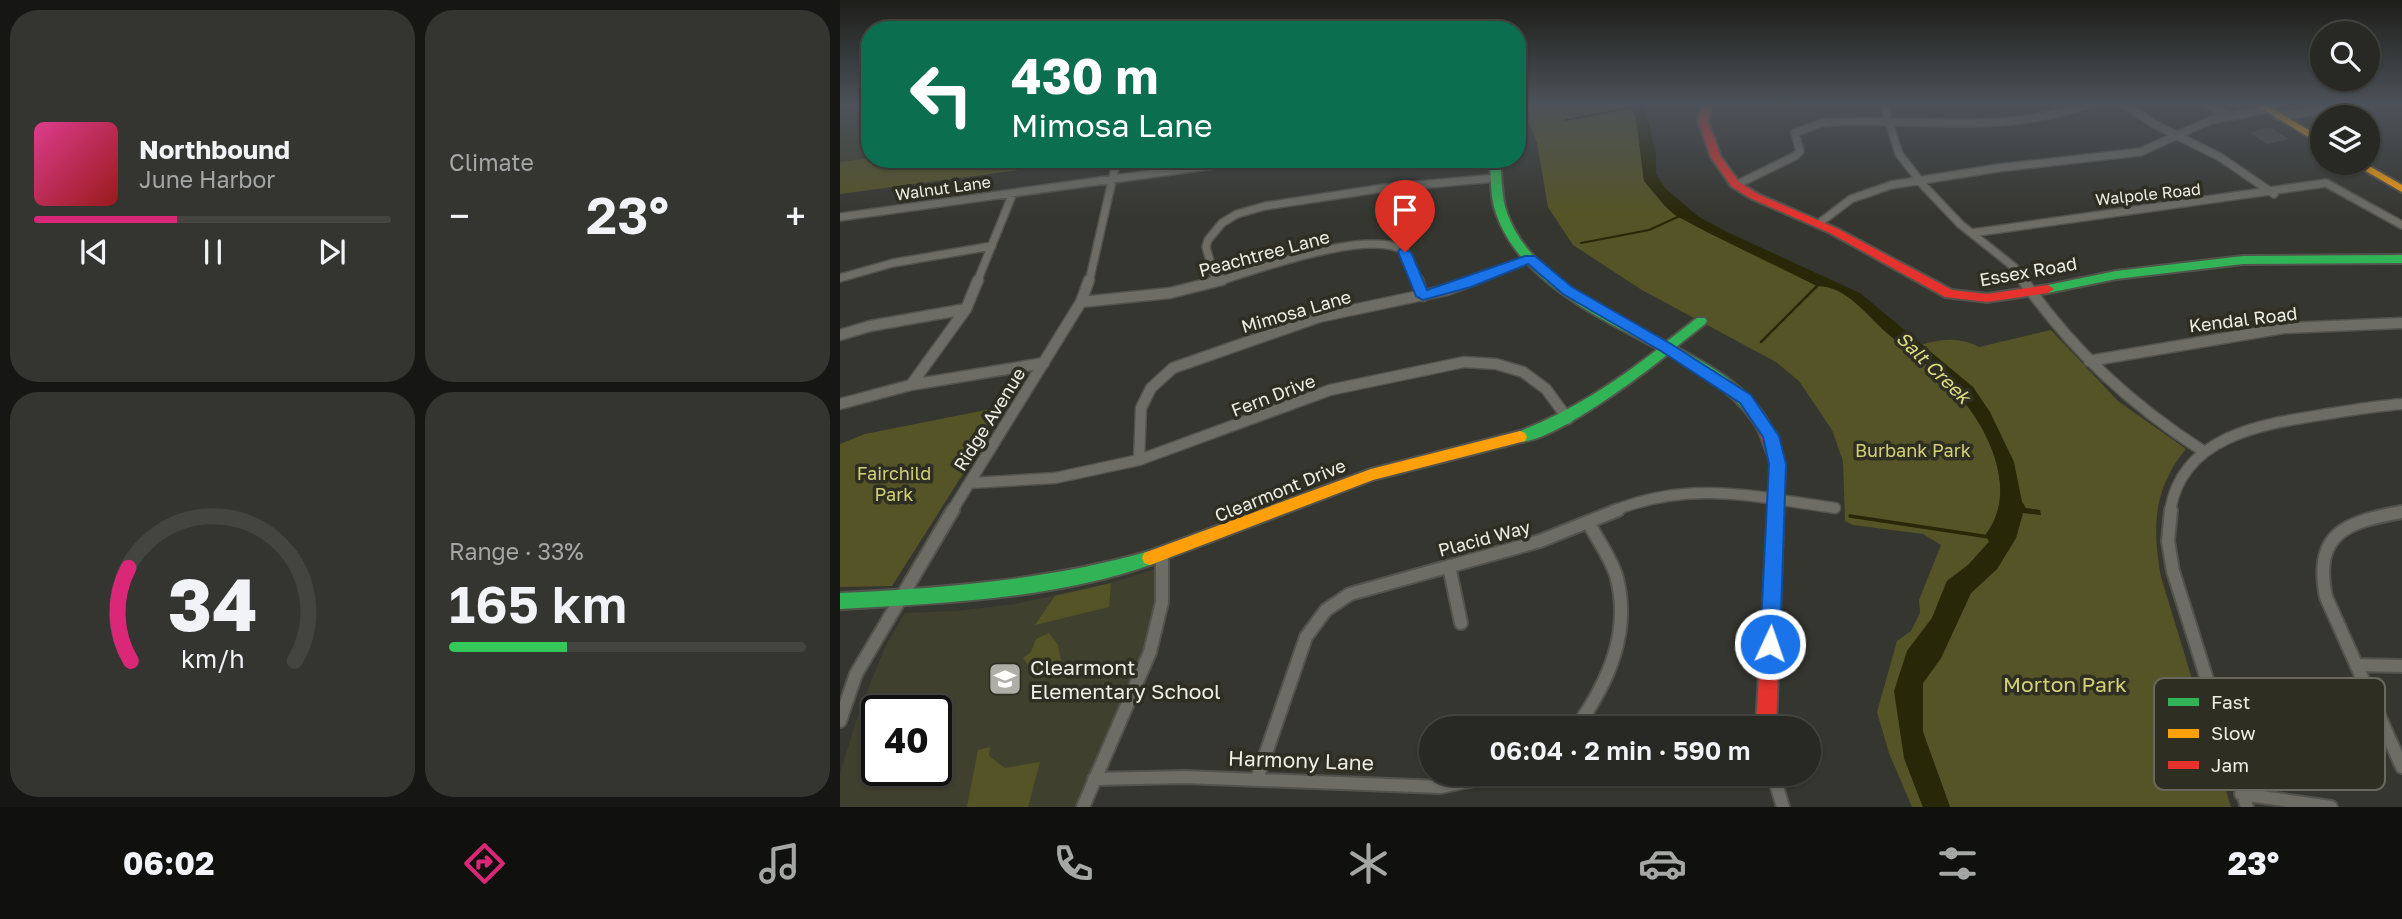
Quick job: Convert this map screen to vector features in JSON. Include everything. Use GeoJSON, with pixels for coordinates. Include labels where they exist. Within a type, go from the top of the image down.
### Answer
{"type":"FeatureCollection","features":[{"type":"Feature","properties":{"kind":"street","name":"Essex Road"},"geometry":{"type":"LineString","coordinates":[[1710,141],[1717,163],[1736,184],[1764,201],[1818,223],[1961,298],[1986,300],[2117,275],[2243,260],[2296,257],[2402,259]]}},
{"type":"Feature","properties":{"kind":"street"},"geometry":{"type":"LineString","coordinates":[[1736,184],[1795,156],[1800,151],[1797,141]]}},
{"type":"Feature","properties":{"kind":"street"},"geometry":{"type":"LineString","coordinates":[[1895,141],[1899,154],[1920,181],[1972,233],[2014,267],[2089,361],[2134,403],[2203,451]]}},
{"type":"Feature","properties":{"kind":"street"},"geometry":{"type":"LineString","coordinates":[[1818,223],[1851,199],[1891,185],[1998,168],[2119,156],[2140,152],[2163,141]]}},
{"type":"Feature","properties":{"kind":"street"},"geometry":{"type":"LineString","coordinates":[[2187,141],[2220,157],[2274,194]]}},
{"type":"Feature","properties":{"kind":"street","name":"Ridge Avenue"},"geometry":{"type":"LineString","coordinates":[[840,721],[856,674],[898,598],[1081,302],[1115,168]]}},
{"type":"Feature","properties":{"kind":"street","name":"Walnut Lane"},"geometry":{"type":"LineString","coordinates":[[840,217],[1193,168]]}},
{"type":"Feature","properties":{"kind":"street"},"geometry":{"type":"LineString","coordinates":[[1495,168],[1506,224],[1530,259],[1567,290],[1732,388],[1763,420],[1776,450],[1767,716]]}},
{"type":"Feature","properties":{"kind":"street"},"geometry":{"type":"LineString","coordinates":[[2380,170],[2402,183]]}},
{"type":"Feature","properties":{"kind":"street"},"geometry":{"type":"LineString","coordinates":[[2377,175],[2402,190]]}},
{"type":"Feature","properties":{"kind":"street"},"geometry":{"type":"LineString","coordinates":[[1216,282],[1206,247],[1208,240],[1222,223],[1237,214],[1265,206],[1384,188],[1496,178]]}},
{"type":"Feature","properties":{"kind":"street","name":"Walpole Road"},"geometry":{"type":"LineString","coordinates":[[1972,233],[2060,217],[2274,194],[2326,183],[2402,225]]}},
{"type":"Feature","properties":{"kind":"street"},"geometry":{"type":"LineString","coordinates":[[911,385],[966,309],[1013,193]]}},
{"type":"Feature","properties":{"kind":"street","name":"Peachtree Lane"},"geometry":{"type":"LineString","coordinates":[[1081,302],[1164,294],[1314,254],[1383,243],[1400,248],[1407,254],[1423,296]]}},
{"type":"Feature","properties":{"kind":"street"},"geometry":{"type":"LineString","coordinates":[[840,278],[893,263],[992,246]]}},
{"type":"Feature","properties":{"kind":"street","name":"Mimosa Lane"},"geometry":{"type":"LineString","coordinates":[[1139,460],[1139,406],[1156,380],[1173,368],[1319,317],[1423,296],[1466,284],[1530,259]]}},
{"type":"Feature","properties":{"kind":"street"},"geometry":{"type":"LineString","coordinates":[[840,335],[870,326],[966,309]]}},
{"type":"Feature","properties":{"kind":"street","name":"Clearmont Drive"},"geometry":{"type":"LineString","coordinates":[[840,601],[1023,589],[1094,575],[1162,555],[1367,476],[1412,462],[1533,434],[1568,419],[1627,383],[1666,347],[1701,321]]}},
{"type":"Feature","properties":{"kind":"street","name":"Kendal Road"},"geometry":{"type":"LineString","coordinates":[[2089,361],[2243,334],[2325,325],[2402,323]]}},
{"type":"Feature","properties":{"kind":"street","name":"Fern Drive"},"geometry":{"type":"LineString","coordinates":[[970,483],[1055,478],[1139,460],[1329,390],[1464,362],[1496,364],[1523,372],[1546,389],[1568,419]]}},
{"type":"Feature","properties":{"kind":"street"},"geometry":{"type":"LineString","coordinates":[[840,404],[911,385],[1044,363]]}},
{"type":"Feature","properties":{"kind":"street"},"geometry":{"type":"LineString","coordinates":[[2205,678],[2174,578],[2168,548],[2172,499],[2183,476],[2203,451],[2231,434],[2258,424],[2402,404]]}},
{"type":"Feature","properties":{"kind":"street","name":"Placid Way"},"geometry":{"type":"LineString","coordinates":[[1257,779],[1306,637],[1321,615],[1350,594],[1540,541],[1641,500],[1673,493],[1707,491],[1835,508]]}},
{"type":"Feature","properties":{"kind":"street"},"geometry":{"type":"LineString","coordinates":[[2362,678],[2323,585],[2324,550],[2331,538],[2354,522],[2402,512]]}},
{"type":"Feature","properties":{"kind":"street"},"geometry":{"type":"LineString","coordinates":[[1584,716],[1605,684],[1620,631],[1616,574],[1588,522]]}},
{"type":"Feature","properties":{"kind":"street"},"geometry":{"type":"LineString","coordinates":[[1083,807],[1150,652],[1162,602],[1162,555]]}},
{"type":"Feature","properties":{"kind":"street"},"geometry":{"type":"LineString","coordinates":[[1449,566],[1461,623]]}},
{"type":"Feature","properties":{"kind":"street"},"geometry":{"type":"LineString","coordinates":[[2356,665],[2402,666]]}},
{"type":"Feature","properties":{"kind":"street"},"geometry":{"type":"LineString","coordinates":[[2385,729],[2402,767]]}},
{"type":"Feature","properties":{"kind":"street","name":"Harmony Lane"},"geometry":{"type":"LineString","coordinates":[[1094,779],[1257,779],[1445,786]]}},
{"type":"Feature","properties":{"kind":"street"},"geometry":{"type":"LineString","coordinates":[[1777,786],[1783,807]]}},
{"type":"Feature","properties":{"kind":"street"},"geometry":{"type":"LineString","coordinates":[[2244,801],[2331,807]]}},
{"type":"Feature","properties":{"kind":"shaded area"},"geometry":{"type":"Polygon","coordinates":[[[840,141],[861,141],[861,159],[840,162],[840,141]]]}},
{"type":"Feature","properties":{"kind":"shaded area","name":"Clearmont Elementary School"},"geometry":{"type":"Polygon","coordinates":[[[1162,567],[1158,626],[1083,807],[840,807],[840,773],[861,706],[861,786],[952,786],[952,695],[866,695],[886,645],[905,613],[956,611],[1015,604],[1111,583],[1162,567]]]}},
{"type":"Feature","properties":{"kind":"green space","name":"Burbank Park"},"geometry":{"type":"Polygon","coordinates":[[[1536,141],[1639,141],[1644,181],[1675,215],[1817,286],[1828,287],[1847,296],[1945,381],[1984,432],[1999,474],[2000,495],[1996,515],[1986,534],[1989,542],[1968,565],[1947,581],[1932,618],[1907,651],[1904,758],[1923,807],[1912,807],[1889,753],[1877,712],[1897,641],[1911,631],[1920,613],[1919,600],[1941,545],[1923,534],[1853,525],[1845,521],[1843,461],[1832,430],[1799,381],[1776,362],[1642,290],[1573,245],[1548,207],[1536,141]]]}},
{"type":"Feature","properties":{"kind":"green space"},"geometry":{"type":"Polygon","coordinates":[[[861,159],[861,168],[1035,168],[840,194],[840,162],[861,159]]]}},
{"type":"Feature","properties":{"kind":"green space","name":"Morton Park"},"geometry":{"type":"Polygon","coordinates":[[[2051,330],[2118,401],[2186,449],[2175,464],[2161,494],[2156,542],[2161,577],[2192,678],[2154,678],[2154,790],[2226,790],[2231,807],[1950,807],[1923,732],[1923,683],[1941,658],[1971,593],[1997,569],[2016,538],[2023,512],[2040,515],[2039,510],[2026,508],[2022,502],[1973,387],[1919,346],[1949,340],[1979,347],[2051,330]]]}},
{"type":"Feature","properties":{"kind":"green space","name":"Fairchild Park"},"geometry":{"type":"Polygon","coordinates":[[[1006,406],[892,586],[840,587],[840,444],[865,434],[1006,406]]]}},
{"type":"Feature","properties":{"kind":"green space"},"geometry":{"type":"Polygon","coordinates":[[[1111,583],[1109,607],[1035,625],[1055,596],[1111,583]]]}},
{"type":"Feature","properties":{"kind":"green space"},"geometry":{"type":"Polygon","coordinates":[[[1049,633],[1058,645],[1061,661],[1053,673],[1036,677],[1023,658],[1031,652],[1036,639],[1049,633]]]}},
{"type":"Feature","properties":{"kind":"green space"},"geometry":{"type":"Polygon","coordinates":[[[990,747],[989,756],[1005,768],[1040,762],[1028,807],[967,807],[978,750],[990,747]]]}},
{"type":"Feature","properties":{"kind":"water","name":"Salt Creek"},"geometry":{"type":"Polygon","coordinates":[[[1639,141],[1653,141],[1656,174],[1666,189],[1699,217],[1860,293],[1973,387],[1990,412],[2014,462],[2022,502],[2026,508],[2040,510],[2041,515],[2023,513],[2016,538],[1997,569],[1971,593],[1941,658],[1923,683],[1923,732],[1950,807],[1923,807],[1904,758],[1894,691],[1907,651],[1932,618],[1947,581],[1968,565],[1989,542],[1986,534],[1996,515],[2000,495],[1999,474],[1984,432],[1945,381],[1847,296],[1828,287],[1817,286],[1675,215],[1644,181],[1639,141]]]}},
{"type":"Feature","properties":{"kind":"building"},"geometry":{"type":"Polygon","coordinates":[[[2262,141],[2282,141],[2267,144],[2262,141]]]}},
{"type":"Feature","properties":{"kind":"waterway"},"geometry":{"type":"LineString","coordinates":[[1581,243],[1649,230],[1682,215]]}},
{"type":"Feature","properties":{"kind":"waterway"},"geometry":{"type":"LineString","coordinates":[[1761,342],[1818,285]]}},
{"type":"Feature","properties":{"kind":"waterway"},"geometry":{"type":"LineString","coordinates":[[1850,516],[1989,537]]}},
{"type":"Feature","properties":{"kind":"traffic: fast"},"geometry":{"type":"LineString","coordinates":[[1496,168],[1498,199],[1505,222],[1523,250],[1545,274],[1572,295],[1691,361],[1718,379],[1752,408],[1765,429]]}},
{"type":"Feature","properties":{"kind":"traffic: fast"},"geometry":{"type":"LineString","coordinates":[[2048,289],[2116,275],[2243,260],[2402,259]]}},
{"type":"Feature","properties":{"kind":"traffic: fast"},"geometry":{"type":"LineString","coordinates":[[1520,437],[1546,427],[1593,402],[1637,372],[1701,321]]}},
{"type":"Feature","properties":{"kind":"traffic: fast"},"geometry":{"type":"LineString","coordinates":[[840,601],[958,594],[1035,585],[1150,558]]}},
{"type":"Feature","properties":{"kind":"traffic: slow"},"geometry":{"type":"LineString","coordinates":[[2378,175],[2402,189]]}},
{"type":"Feature","properties":{"kind":"traffic: slow"},"geometry":{"type":"LineString","coordinates":[[1150,558],[1371,475],[1520,437]]}},
{"type":"Feature","properties":{"kind":"traffic: jam"},"geometry":{"type":"LineString","coordinates":[[1710,141],[1716,157],[1735,184],[1754,196],[1834,231],[1949,294],[1987,298],[2048,289]]}},
{"type":"Feature","properties":{"kind":"traffic: jam"},"geometry":{"type":"LineString","coordinates":[[1765,429],[1778,464],[1767,716]]}},
{"type":"Feature","properties":{"kind":"place","name":"Clearmont Elementary School"},"geometry":{"type":"Point","coordinates":[1005,679]}},
{"type":"Feature","properties":{"kind":"route"},"geometry":{"type":"LineString","coordinates":[[1405,252],[1423,296],[1466,284],[1530,259],[1555,282],[1580,299],[1666,347],[1746,399],[1763,420],[1771,436],[1778,464],[1770,644]]}}]}
